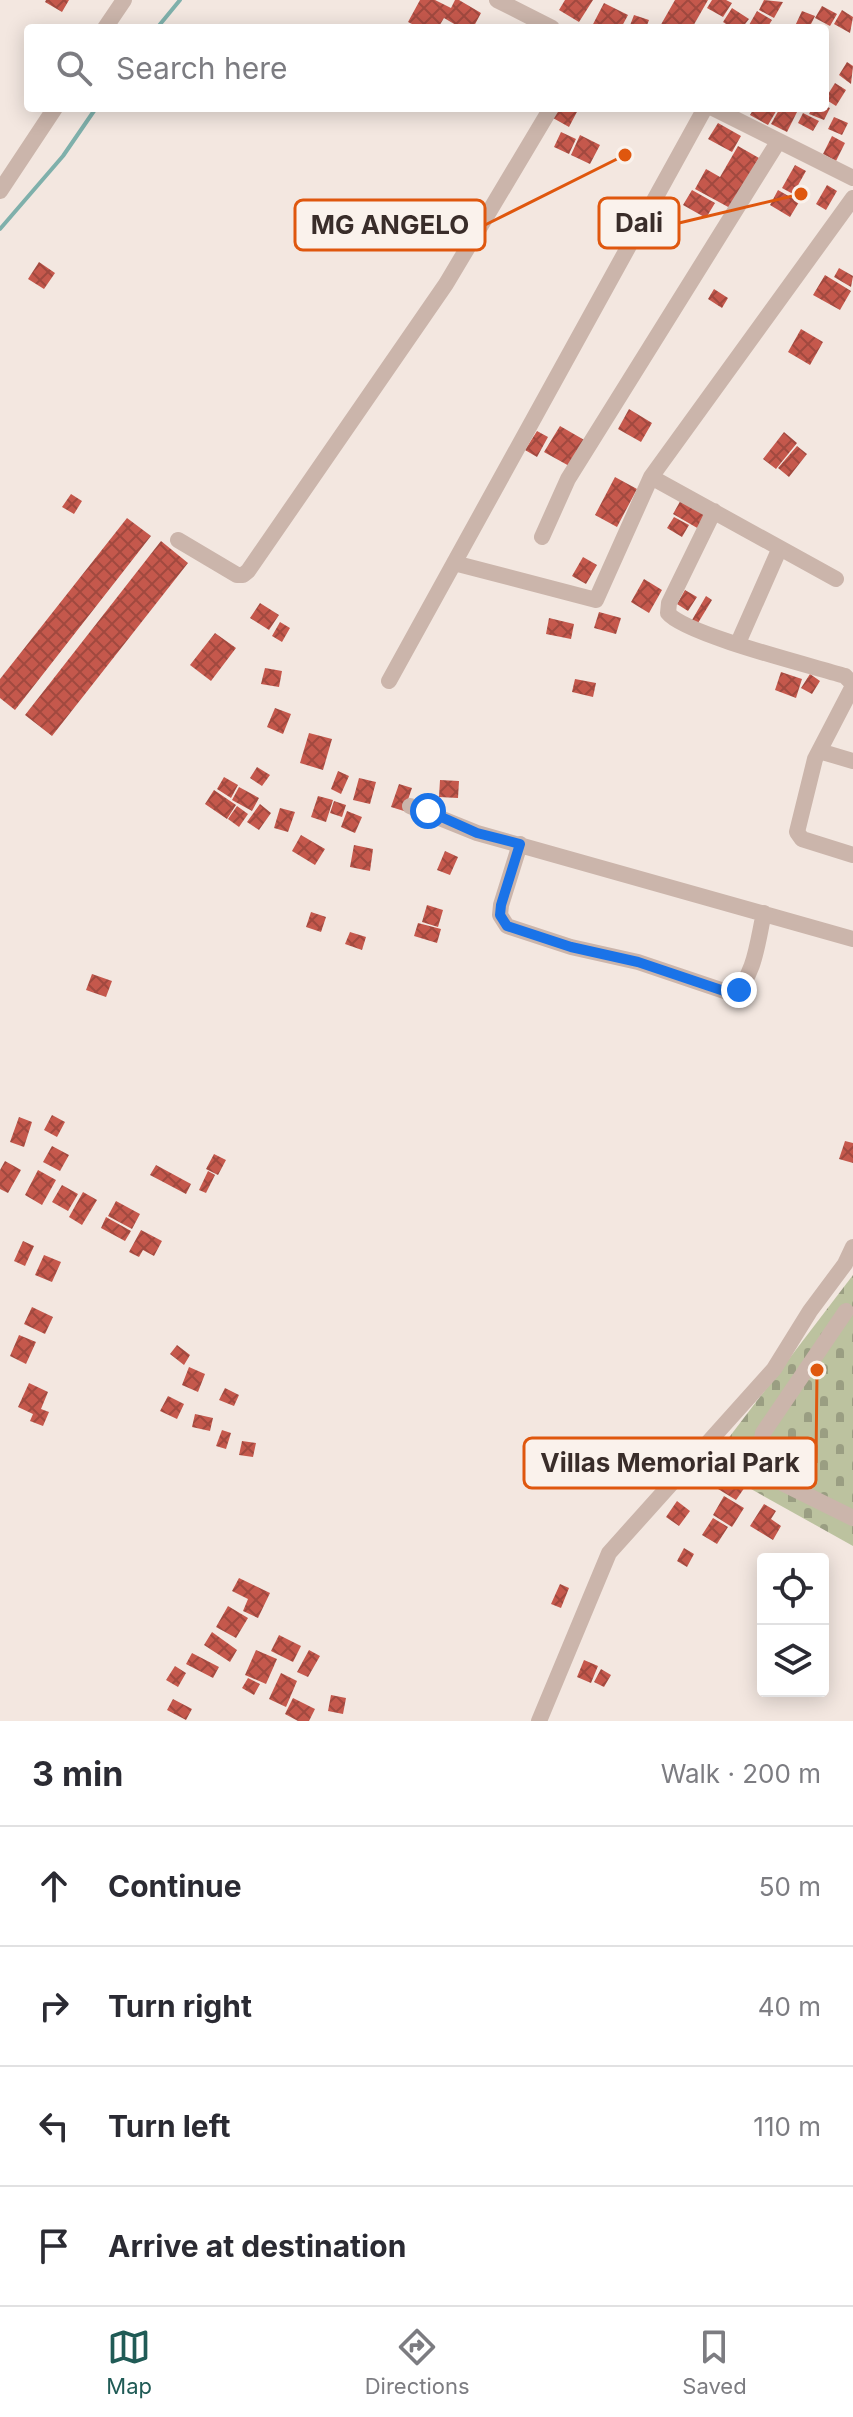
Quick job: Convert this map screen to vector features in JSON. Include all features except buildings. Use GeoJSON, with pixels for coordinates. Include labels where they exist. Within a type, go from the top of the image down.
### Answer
{"type":"FeatureCollection","features":[{"type":"Feature","properties":{"kind":"street"},"geometry":{"type":"LineString","coordinates":[[108,24],[124,0]]}},
{"type":"Feature","properties":{"kind":"street"},"geometry":{"type":"LineString","coordinates":[[497,0],[544,24]]}},
{"type":"Feature","properties":{"kind":"street"},"geometry":{"type":"LineString","coordinates":[[0,191],[52,112]]}},
{"type":"Feature","properties":{"kind":"street"},"geometry":{"type":"LineString","coordinates":[[178,540],[237,575],[248,571],[446,284],[549,112]]}},
{"type":"Feature","properties":{"kind":"street"},"geometry":{"type":"LineString","coordinates":[[389,681],[703,112]]}},
{"type":"Feature","properties":{"kind":"street"},"geometry":{"type":"LineString","coordinates":[[721,112],[853,178]]}},
{"type":"Feature","properties":{"kind":"street"},"geometry":{"type":"LineString","coordinates":[[542,537],[568,479],[778,142]]}},
{"type":"Feature","properties":{"kind":"street"},"geometry":{"type":"LineString","coordinates":[[454,563],[596,600],[651,477],[853,198]]}},
{"type":"Feature","properties":{"kind":"street"},"geometry":{"type":"LineString","coordinates":[[651,477],[836,579]]}},
{"type":"Feature","properties":{"kind":"street"},"geometry":{"type":"LineString","coordinates":[[714,511],[669,603],[668,613],[679,623],[845,676],[853,685],[819,751],[808,781],[798,836],[853,855]]}},
{"type":"Feature","properties":{"kind":"street"},"geometry":{"type":"LineString","coordinates":[[738,643],[779,550]]}},
{"type":"Feature","properties":{"kind":"street"},"geometry":{"type":"LineString","coordinates":[[819,751],[853,761]]}},
{"type":"Feature","properties":{"kind":"street"},"geometry":{"type":"LineString","coordinates":[[410,806],[477,833],[853,939]]}},
{"type":"Feature","properties":{"kind":"street"},"geometry":{"type":"LineString","coordinates":[[520,844],[501,905],[500,915],[507,926],[571,947],[638,962],[733,994],[742,987],[749,974],[764,913]]}},
{"type":"Feature","properties":{"kind":"street"},"geometry":{"type":"LineString","coordinates":[[539,1721],[609,1553],[774,1369],[845,1264],[853,1247]]}},
{"type":"Feature","properties":{"kind":"street"},"geometry":{"type":"LineString","coordinates":[[819,1299],[850,1312],[763,1433],[756,1470],[852,1514]]}},
{"type":"Feature","properties":{"kind":"green space"},"geometry":{"type":"Polygon","coordinates":[[[853,1275],[853,1546],[708,1465],[853,1275]]]}},
{"type":"Feature","properties":{"kind":"waterway"},"geometry":{"type":"LineString","coordinates":[[160,24],[180,0]]}},
{"type":"Feature","properties":{"kind":"waterway"},"geometry":{"type":"LineString","coordinates":[[0,229],[63,156],[93,112]]}},
{"type":"Feature","properties":{"kind":"place","name":"MG ANGELO"},"geometry":{"type":"Point","coordinates":[625,155]}},
{"type":"Feature","properties":{"kind":"place","name":"Dali"},"geometry":{"type":"Point","coordinates":[801,194]}},
{"type":"Feature","properties":{"kind":"place","name":"Villas Memorial Park"},"geometry":{"type":"Point","coordinates":[817,1370]}},
{"type":"Feature","properties":{"kind":"route"},"geometry":{"type":"LineString","coordinates":[[428,811],[477,833],[520,844],[501,905],[500,915],[507,926],[571,947],[638,962],[733,994],[739,990]]}}]}
